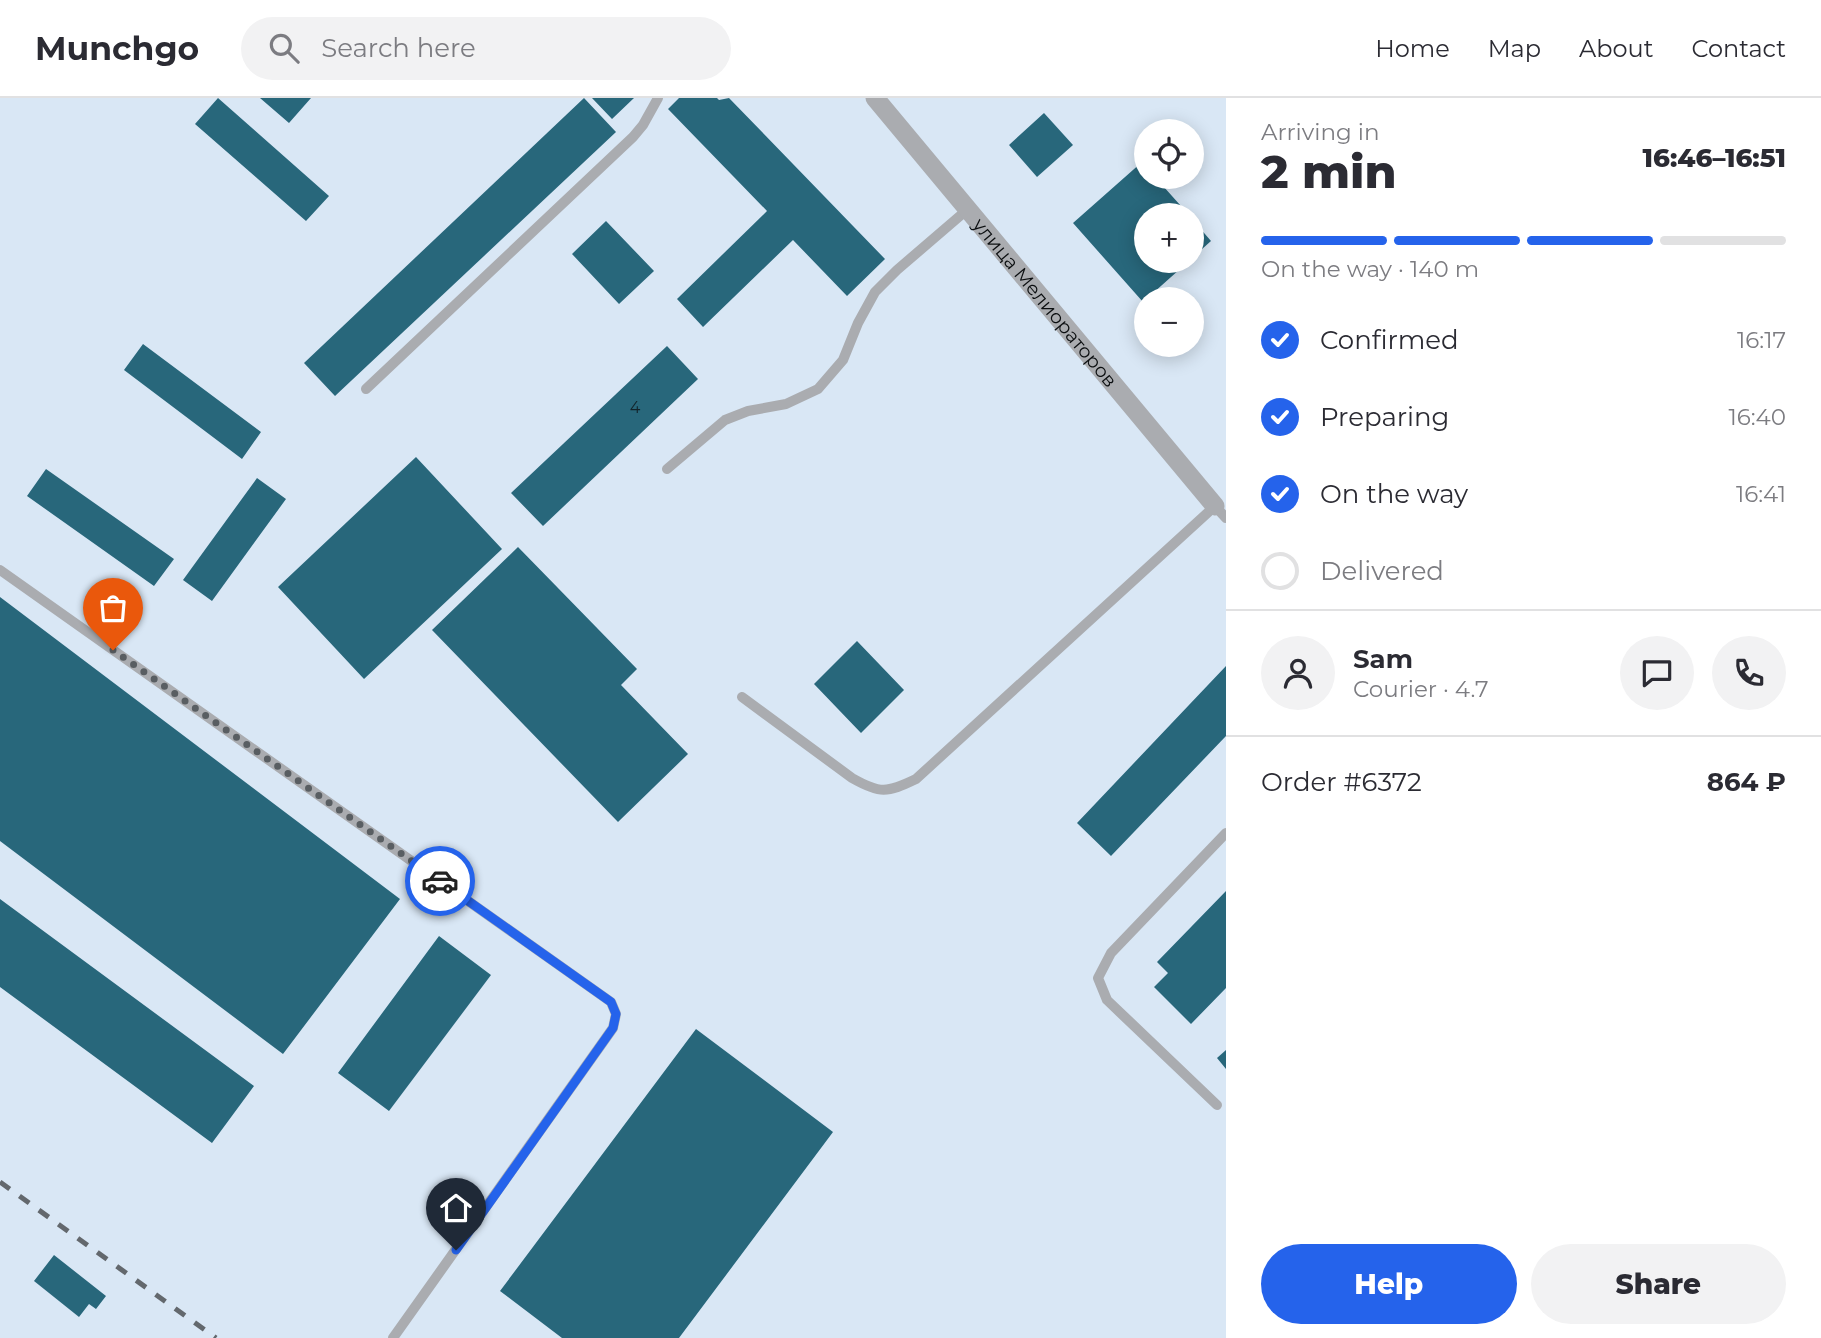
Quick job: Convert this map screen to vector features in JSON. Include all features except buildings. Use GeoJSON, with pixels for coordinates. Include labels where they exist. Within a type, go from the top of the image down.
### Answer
{"type":"FeatureCollection","features":[{"type":"Feature","properties":{"kind":"street","name":"улица Мелиораторов"},"geometry":{"type":"LineString","coordinates":[[875,98],[1221,512]]}},
{"type":"Feature","properties":{"kind":"lane"},"geometry":{"type":"LineString","coordinates":[[366,389],[633,137],[658,98]]}},
{"type":"Feature","properties":{"kind":"lane"},"geometry":{"type":"LineString","coordinates":[[667,469],[725,420],[748,411],[786,404],[818,389],[843,360],[858,323],[875,292],[968,209]]}},
{"type":"Feature","properties":{"kind":"lane"},"geometry":{"type":"LineString","coordinates":[[742,697],[852,778],[872,789],[892,791],[916,779],[1221,512]]}},
{"type":"Feature","properties":{"kind":"lane"},"geometry":{"type":"LineString","coordinates":[[0,570],[611,1002],[616,1014],[613,1028],[393,1338]]}},
{"type":"Feature","properties":{"kind":"lane"},"geometry":{"type":"LineString","coordinates":[[1217,1105],[1107,1000],[1098,978],[1111,953],[1226,833]]}},
{"type":"Feature","properties":{"kind":"shaded area"},"geometry":{"type":"Polygon","coordinates":[[[0,98],[1226,98],[1226,1338],[0,1338],[0,98]]]}},
{"type":"Feature","properties":{"kind":"railway"},"geometry":{"type":"LineString","coordinates":[[0,1182],[216,1338]]}},
{"type":"Feature","properties":{"kind":"way so far"},"geometry":{"type":"LineString","coordinates":[[113,650],[440,881]]}},
{"type":"Feature","properties":{"kind":"route"},"geometry":{"type":"LineString","coordinates":[[440,881],[611,1002],[616,1014],[613,1028],[456,1250]]}}]}
